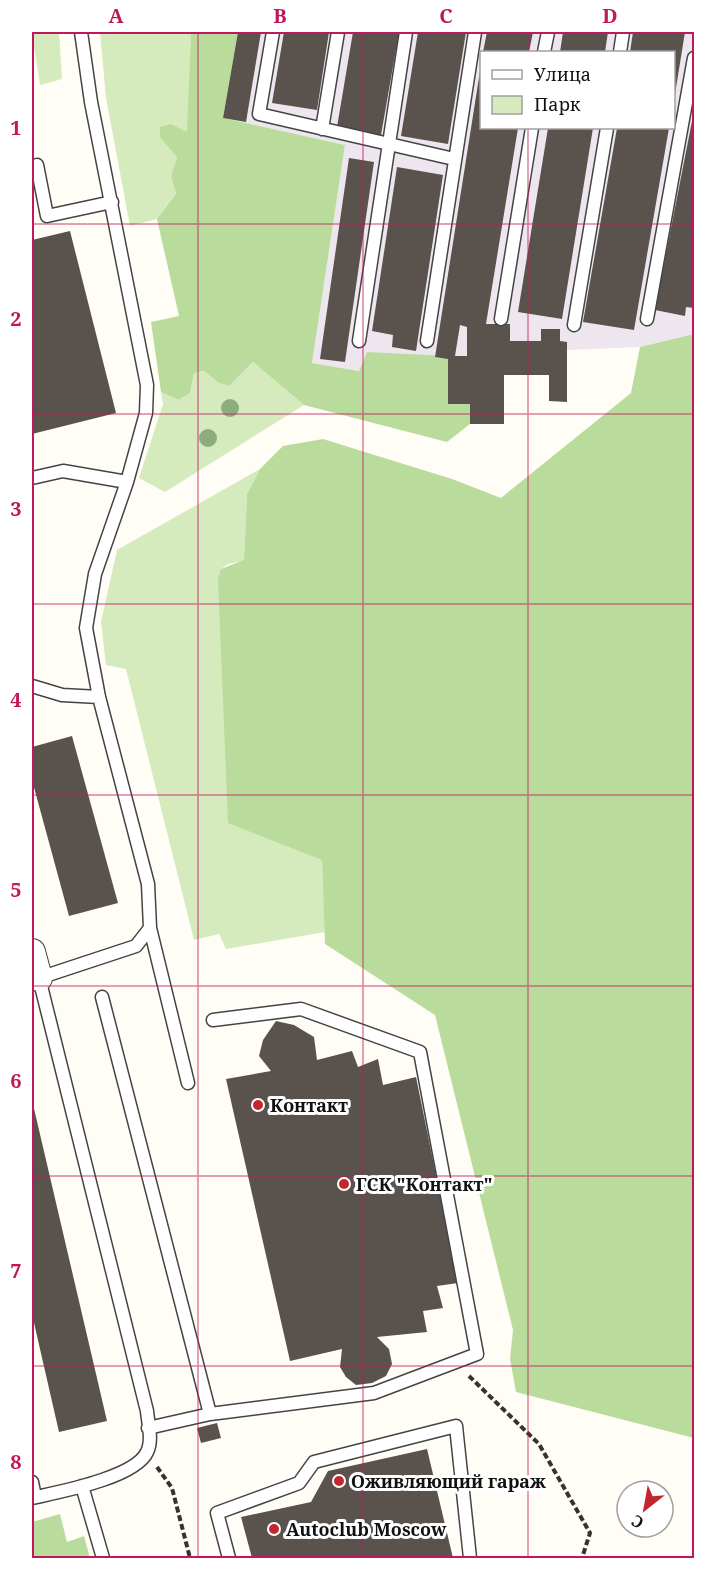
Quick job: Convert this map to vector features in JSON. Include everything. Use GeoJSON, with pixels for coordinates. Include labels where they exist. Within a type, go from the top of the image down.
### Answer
{"type":"FeatureCollection","features":[{"type":"Feature","properties":{"kind":"street"},"geometry":{"type":"LineString","coordinates":[[32,952],[39,978]]}},
{"type":"Feature","properties":{"kind":"lane"},"geometry":{"type":"LineString","coordinates":[[81,32],[91,102],[147,385],[146,413],[127,482],[95,574],[89,600],[87,628],[99,697],[148,884],[150,928],[188,1083]]}},
{"type":"Feature","properties":{"kind":"lane"},"geometry":{"type":"LineString","coordinates":[[273,32],[259,114],[454,159]]}},
{"type":"Feature","properties":{"kind":"lane"},"geometry":{"type":"LineString","coordinates":[[322,129],[338,32]]}},
{"type":"Feature","properties":{"kind":"lane"},"geometry":{"type":"LineString","coordinates":[[358,341],[406,32]]}},
{"type":"Feature","properties":{"kind":"lane"},"geometry":{"type":"LineString","coordinates":[[427,341],[475,32]]}},
{"type":"Feature","properties":{"kind":"lane"},"geometry":{"type":"LineString","coordinates":[[544,51],[548,32]]}},
{"type":"Feature","properties":{"kind":"lane"},"geometry":{"type":"LineString","coordinates":[[620,51],[623,32]]}},
{"type":"Feature","properties":{"kind":"lane"},"geometry":{"type":"LineString","coordinates":[[647,319],[694,58]]}},
{"type":"Feature","properties":{"kind":"lane"},"geometry":{"type":"LineString","coordinates":[[501,319],[532,129]]}},
{"type":"Feature","properties":{"kind":"lane"},"geometry":{"type":"LineString","coordinates":[[574,324],[607,129]]}},
{"type":"Feature","properties":{"kind":"lane"},"geometry":{"type":"LineString","coordinates":[[36,165],[47,216],[112,202]]}},
{"type":"Feature","properties":{"kind":"lane"},"geometry":{"type":"LineString","coordinates":[[32,478],[63,471],[127,482]]}},
{"type":"Feature","properties":{"kind":"lane"},"geometry":{"type":"LineString","coordinates":[[32,686],[62,695],[99,697]]}},
{"type":"Feature","properties":{"kind":"lane"},"geometry":{"type":"LineString","coordinates":[[32,1482],[33,1498],[110,1479],[138,1462],[147,1453],[147,1411],[39,978],[136,946],[150,928]]}},
{"type":"Feature","properties":{"kind":"lane"},"geometry":{"type":"LineString","coordinates":[[102,997],[210,1414]]}},
{"type":"Feature","properties":{"kind":"lane"},"geometry":{"type":"LineString","coordinates":[[148,1428],[210,1414],[374,1393],[457,1364],[477,1354],[420,1052],[301,1010],[213,1020]]}},
{"type":"Feature","properties":{"kind":"lane"},"geometry":{"type":"LineString","coordinates":[[229,1558],[217,1513],[299,1483],[314,1462],[456,1426],[470,1558]]}},
{"type":"Feature","properties":{"kind":"lane"},"geometry":{"type":"LineString","coordinates":[[82,1486],[103,1558]]}},
{"type":"Feature","properties":{"kind":"path"},"geometry":{"type":"LineString","coordinates":[[457,1364],[539,1444],[590,1533],[582,1558]]}},
{"type":"Feature","properties":{"kind":"path"},"geometry":{"type":"LineString","coordinates":[[147,1453],[172,1488],[190,1558]]}},
{"type":"Feature","properties":{"kind":"shaded area"},"geometry":{"type":"Polygon","coordinates":[[[238,32],[694,32],[694,334],[640,347],[567,350],[567,342],[510,341],[467,324],[467,356],[448,356],[360,371],[312,363],[345,145],[223,118],[238,32]]]}},
{"type":"Feature","properties":{"kind":"green space"},"geometry":{"type":"Polygon","coordinates":[[[32,32],[59,32],[62,79],[40,85],[32,32]]]}},
{"type":"Feature","properties":{"kind":"green space"},"geometry":{"type":"Polygon","coordinates":[[[100,32],[191,32],[187,133],[171,124],[169,147],[177,157],[171,176],[176,194],[157,219],[130,226],[106,98],[100,32]]]}},
{"type":"Feature","properties":{"kind":"green space"},"geometry":{"type":"Polygon","coordinates":[[[191,32],[238,32],[223,118],[345,145],[312,363],[359,371],[367,352],[448,356],[448,404],[470,404],[470,424],[447,442],[304,405],[253,362],[229,386],[219,383],[204,371],[194,373],[190,393],[179,400],[161,392],[151,322],[179,316],[157,219],[176,194],[171,176],[177,157],[160,137],[160,127],[171,124],[187,132],[191,32]]]}},
{"type":"Feature","properties":{"kind":"green space"},"geometry":{"type":"Polygon","coordinates":[[[694,334],[694,1438],[516,1392],[510,1359],[513,1330],[435,1015],[325,944],[322,860],[228,823],[218,579],[221,569],[244,560],[247,494],[260,469],[283,446],[323,439],[452,479],[501,498],[631,393],[640,347],[694,334]]]}},
{"type":"Feature","properties":{"kind":"green space"},"geometry":{"type":"Polygon","coordinates":[[[253,362],[304,405],[165,492],[139,478],[163,404],[161,392],[179,400],[190,393],[194,373],[204,371],[219,383],[229,386],[253,362]]]}},
{"type":"Feature","properties":{"kind":"green space"},"geometry":{"type":"Polygon","coordinates":[[[260,469],[247,494],[244,561],[228,564],[221,569],[322,860],[325,932],[226,949],[219,934],[194,940],[126,669],[106,665],[101,622],[117,550],[260,469]]]}},
{"type":"Feature","properties":{"kind":"green space"},"geometry":{"type":"Polygon","coordinates":[[[60,1514],[67,1542],[84,1536],[90,1558],[32,1558],[32,1522],[60,1514]]]}},
{"type":"Feature","properties":{"kind":"building"},"geometry":{"type":"Polygon","coordinates":[[[238,32],[261,32],[246,122],[223,118],[238,32]]]}},
{"type":"Feature","properties":{"kind":"building"},"geometry":{"type":"Polygon","coordinates":[[[284,32],[329,32],[317,110],[272,103],[284,32]]]}},
{"type":"Feature","properties":{"kind":"building"},"geometry":{"type":"Polygon","coordinates":[[[353,32],[399,32],[381,135],[337,127],[353,32]]]}},
{"type":"Feature","properties":{"kind":"building"},"geometry":{"type":"Polygon","coordinates":[[[418,32],[466,32],[448,144],[401,136],[418,32]]]}},
{"type":"Feature","properties":{"kind":"building"},"geometry":{"type":"Polygon","coordinates":[[[487,32],[533,32],[529,51],[483,51],[487,32]]]}},
{"type":"Feature","properties":{"kind":"building"},"geometry":{"type":"Polygon","coordinates":[[[563,32],[608,32],[605,51],[560,51],[563,32]]]}},
{"type":"Feature","properties":{"kind":"building"},"geometry":{"type":"Polygon","coordinates":[[[633,32],[685,32],[675,94],[675,51],[630,51],[633,32]]]}},
{"type":"Feature","properties":{"kind":"building"},"geometry":{"type":"Polygon","coordinates":[[[480,71],[480,129],[518,129],[486,324],[510,324],[510,341],[541,341],[541,329],[560,329],[560,341],[567,342],[567,402],[549,401],[549,375],[504,375],[504,424],[470,424],[470,404],[448,404],[448,359],[435,357],[480,71]],[[460,325],[455,356],[467,356],[467,327],[460,325]]]}},
{"type":"Feature","properties":{"kind":"building"},"geometry":{"type":"Polygon","coordinates":[[[693,116],[694,308],[686,307],[685,316],[655,310],[693,116]]]}},
{"type":"Feature","properties":{"kind":"building"},"geometry":{"type":"Polygon","coordinates":[[[548,129],[593,129],[562,319],[518,312],[548,129]]]}},
{"type":"Feature","properties":{"kind":"building"},"geometry":{"type":"Polygon","coordinates":[[[617,129],[669,129],[634,330],[583,322],[617,129]]]}},
{"type":"Feature","properties":{"kind":"building"},"geometry":{"type":"Polygon","coordinates":[[[349,158],[374,162],[345,362],[320,359],[349,158]]]}},
{"type":"Feature","properties":{"kind":"building"},"geometry":{"type":"Polygon","coordinates":[[[397,167],[443,175],[416,351],[392,347],[393,335],[372,331],[397,167]]]}},
{"type":"Feature","properties":{"kind":"building"},"geometry":{"type":"Polygon","coordinates":[[[70,231],[116,413],[32,434],[32,240],[70,231]]]}},
{"type":"Feature","properties":{"kind":"building"},"geometry":{"type":"Polygon","coordinates":[[[72,736],[118,903],[69,916],[32,780],[32,747],[72,736]]]}},
{"type":"Feature","properties":{"kind":"building","name":"ГСК \"Контакт\""},"geometry":{"type":"Polygon","coordinates":[[[276,1021],[294,1025],[314,1037],[317,1060],[352,1051],[358,1067],[378,1059],[383,1085],[416,1077],[458,1283],[437,1286],[443,1308],[423,1311],[427,1332],[377,1337],[389,1349],[392,1364],[386,1376],[372,1383],[356,1385],[346,1377],[340,1367],[342,1349],[290,1361],[226,1079],[271,1071],[259,1056],[263,1040],[276,1021]]]}},
{"type":"Feature","properties":{"kind":"building"},"geometry":{"type":"Polygon","coordinates":[[[32,1100],[107,1421],[59,1432],[32,1314],[32,1100]]]}},
{"type":"Feature","properties":{"kind":"building"},"geometry":{"type":"Polygon","coordinates":[[[217,1423],[221,1438],[201,1443],[197,1428],[217,1423]]]}},
{"type":"Feature","properties":{"kind":"building"},"geometry":{"type":"Polygon","coordinates":[[[427,1449],[453,1558],[252,1558],[241,1517],[311,1502],[328,1471],[427,1449]]]}},
{"type":"Feature","properties":{"kind":"place","name":"Контакт"},"geometry":{"type":"Point","coordinates":[258,1105]}},
{"type":"Feature","properties":{"kind":"place","name":"ГСК \"Контакт\""},"geometry":{"type":"Point","coordinates":[344,1184]}},
{"type":"Feature","properties":{"kind":"place","name":"Оживляющий гараж"},"geometry":{"type":"Point","coordinates":[339,1481]}},
{"type":"Feature","properties":{"kind":"place","name":"Autoclub Moscow"},"geometry":{"type":"Point","coordinates":[274,1529]}}]}
